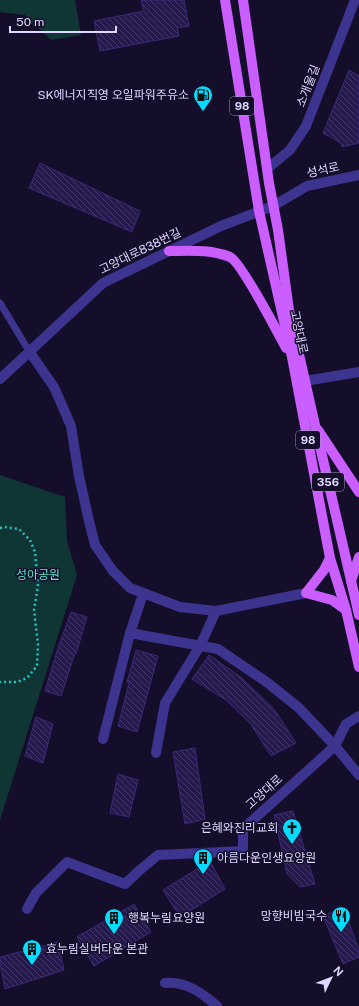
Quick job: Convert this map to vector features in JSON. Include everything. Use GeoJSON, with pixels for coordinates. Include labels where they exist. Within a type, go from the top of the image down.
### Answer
{"type":"FeatureCollection","features":[{"type":"Feature","properties":{"kind":"main road","name":"고양대로"},"geometry":{"type":"LineString","coordinates":[[225,0],[259,212],[292,357],[330,558],[346,610],[359,667]]}},
{"type":"Feature","properties":{"kind":"main road","name":"고양대로"},"geometry":{"type":"LineString","coordinates":[[245,1],[267,169],[290,310],[314,425],[359,615]]}},
{"type":"Feature","properties":{"kind":"main road"},"geometry":{"type":"LineString","coordinates":[[168,251],[212,252],[232,258],[242,270],[292,357]]}},
{"type":"Feature","properties":{"kind":"main road"},"geometry":{"type":"LineString","coordinates":[[314,425],[359,492]]}},
{"type":"Feature","properties":{"kind":"main road"},"geometry":{"type":"LineString","coordinates":[[351,583],[359,556]]}},
{"type":"Feature","properties":{"kind":"main road"},"geometry":{"type":"LineString","coordinates":[[330,558],[324,570],[306,593],[332,600],[346,610]]}},
{"type":"Feature","properties":{"kind":"street","name":"소개울길"},"geometry":{"type":"LineString","coordinates":[[267,169],[290,150],[306,126],[355,0]]}},
{"type":"Feature","properties":{"kind":"street","name":"성석로"},"geometry":{"type":"LineString","coordinates":[[273,206],[306,186],[359,176]]}},
{"type":"Feature","properties":{"kind":"street","name":"고양대로838번길"},"geometry":{"type":"LineString","coordinates":[[0,379],[103,283],[221,226],[273,206]]}},
{"type":"Feature","properties":{"kind":"street"},"geometry":{"type":"LineString","coordinates":[[29,352],[54,387],[71,426],[79,476],[95,545],[113,571],[130,588],[180,607],[216,611],[306,593]]}},
{"type":"Feature","properties":{"kind":"street"},"geometry":{"type":"LineString","coordinates":[[305,381],[359,372]]}},
{"type":"Feature","properties":{"kind":"street"},"geometry":{"type":"LineString","coordinates":[[103,739],[130,633],[143,594]]}},
{"type":"Feature","properties":{"kind":"street"},"geometry":{"type":"LineString","coordinates":[[156,753],[165,703],[200,646],[216,611]]}},
{"type":"Feature","properties":{"kind":"street"},"geometry":{"type":"LineString","coordinates":[[130,633],[218,649],[268,683],[298,708],[335,746],[359,775]]}},
{"type":"Feature","properties":{"kind":"street","name":"고양대로"},"geometry":{"type":"LineString","coordinates":[[27,909],[36,893],[67,862],[125,884],[158,855],[243,851],[244,829],[335,746],[346,724],[359,716]]}},
{"type":"Feature","properties":{"kind":"street"},"geometry":{"type":"LineString","coordinates":[[165,982],[176,982],[191,987],[217,1006]]}},
{"type":"Feature","properties":{"kind":"lane"},"geometry":{"type":"LineString","coordinates":[[0,303],[29,352]]}},
{"type":"Feature","properties":{"kind":"path"},"geometry":{"type":"LineString","coordinates":[[0,528],[4,527],[19,529],[30,540],[35,552],[38,586],[34,610],[38,644],[36,666],[27,678],[17,682],[0,682]]}},
{"type":"Feature","properties":{"kind":"green space"},"geometry":{"type":"Polygon","coordinates":[[[0,0],[75,0],[81,35],[51,40],[25,15],[0,12],[0,0]]]}},
{"type":"Feature","properties":{"kind":"green space","name":"성아공원"},"geometry":{"type":"Polygon","coordinates":[[[0,475],[65,497],[67,541],[77,575],[0,820],[0,475]]]}},
{"type":"Feature","properties":{"kind":"building"},"geometry":{"type":"Polygon","coordinates":[[[141,0],[184,0],[189,26],[177,28],[179,36],[100,51],[94,21],[144,11],[141,0]]]}},
{"type":"Feature","properties":{"kind":"building"},"geometry":{"type":"Polygon","coordinates":[[[349,70],[359,76],[359,143],[342,147],[341,143],[323,133],[349,70]]]}},
{"type":"Feature","properties":{"kind":"building"},"geometry":{"type":"Polygon","coordinates":[[[40,163],[140,211],[132,232],[29,188],[40,163]]]}},
{"type":"Feature","properties":{"kind":"building"},"geometry":{"type":"Polygon","coordinates":[[[71,612],[87,617],[61,696],[45,691],[71,612]]]}},
{"type":"Feature","properties":{"kind":"building"},"geometry":{"type":"Polygon","coordinates":[[[136,650],[158,656],[137,732],[118,726],[129,683],[127,682],[136,650]]]}},
{"type":"Feature","properties":{"kind":"building"},"geometry":{"type":"Polygon","coordinates":[[[209,655],[242,678],[274,709],[296,743],[271,756],[250,723],[226,700],[192,679],[209,655]]]}},
{"type":"Feature","properties":{"kind":"building"},"geometry":{"type":"Polygon","coordinates":[[[36,717],[53,724],[43,763],[25,756],[36,717]]]}},
{"type":"Feature","properties":{"kind":"building"},"geometry":{"type":"Polygon","coordinates":[[[195,748],[205,819],[185,824],[173,752],[195,748]]]}},
{"type":"Feature","properties":{"kind":"building"},"geometry":{"type":"Polygon","coordinates":[[[118,774],[138,780],[129,817],[110,813],[118,774]]]}},
{"type":"Feature","properties":{"kind":"building","name":"은혜와진리교회"},"geometry":{"type":"Polygon","coordinates":[[[293,811],[315,884],[300,887],[287,874],[274,815],[293,811]]]}},
{"type":"Feature","properties":{"kind":"building","name":"아름다운인생요양원"},"geometry":{"type":"Polygon","coordinates":[[[210,861],[225,889],[180,917],[163,890],[210,861]]]}},
{"type":"Feature","properties":{"kind":"building","name":"행복누림요양원"},"geometry":{"type":"Polygon","coordinates":[[[134,904],[151,932],[94,966],[77,937],[134,904]]]}},
{"type":"Feature","properties":{"kind":"building","name":"망향비빔국수"},"geometry":{"type":"Polygon","coordinates":[[[343,907],[359,950],[359,957],[343,964],[323,916],[343,907]]]}},
{"type":"Feature","properties":{"kind":"building","name":"효누림실버타운 본관"},"geometry":{"type":"Polygon","coordinates":[[[58,942],[64,970],[5,989],[0,957],[58,942]]]}},
{"type":"Feature","properties":{"kind":"place","name":"SK에너지직영 오일파워주유소"},"geometry":{"type":"Point","coordinates":[203,112]}},
{"type":"Feature","properties":{"kind":"place","name":"은혜와진리교회"},"geometry":{"type":"Point","coordinates":[292,845]}},
{"type":"Feature","properties":{"kind":"place","name":"아름다운인생요양원"},"geometry":{"type":"Point","coordinates":[203,875]}},
{"type":"Feature","properties":{"kind":"place","name":"망향비빔국수"},"geometry":{"type":"Point","coordinates":[341,933]}},
{"type":"Feature","properties":{"kind":"place","name":"행복누림요양원"},"geometry":{"type":"Point","coordinates":[114,935]}},
{"type":"Feature","properties":{"kind":"place","name":"효누림실버타운 본관"},"geometry":{"type":"Point","coordinates":[32,966]}}]}
